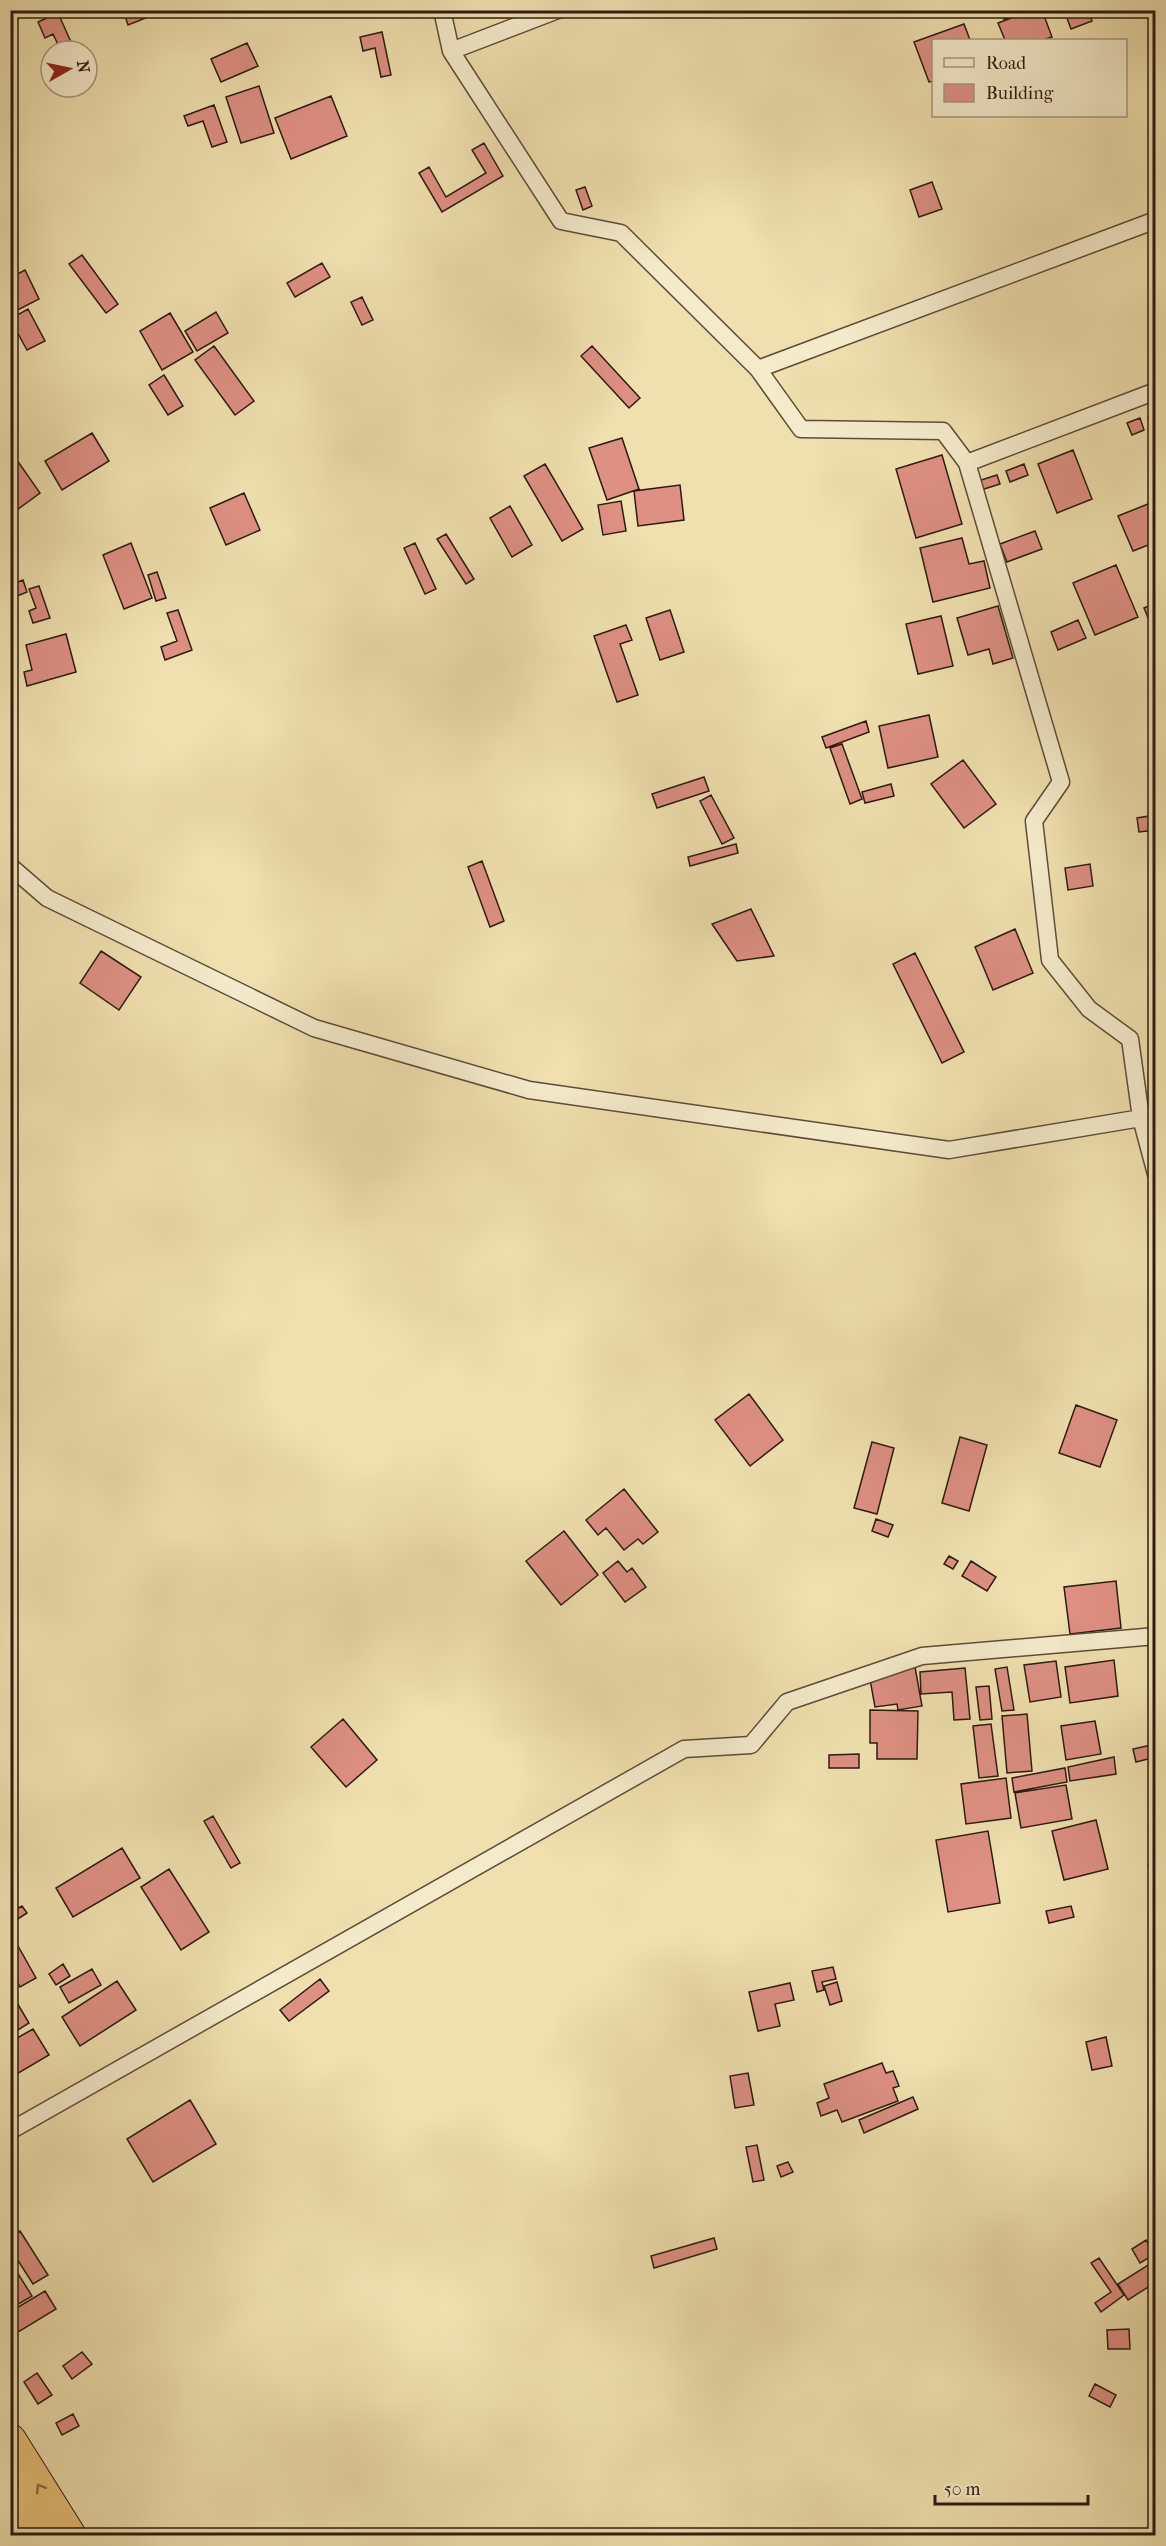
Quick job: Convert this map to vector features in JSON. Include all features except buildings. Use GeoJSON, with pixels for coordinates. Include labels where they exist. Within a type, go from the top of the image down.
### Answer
{"type":"FeatureCollection","features":[{"type":"Feature","properties":{"kind":"highway"},"geometry":{"type":"LineString","coordinates":[[10,2440],[70,2535]]}},
{"type":"Feature","properties":{"kind":"highway"},"geometry":{"type":"LineString","coordinates":[[10,2498],[34,2535]]}},
{"type":"Feature","properties":{"kind":"street"},"geometry":{"type":"LineString","coordinates":[[442,10],[451,51],[561,221],[621,233],[758,369],[801,429],[943,431],[967,462],[1061,782],[1034,821],[1050,960],[1089,1009],[1130,1039],[1141,1118],[1155,1174]]}},
{"type":"Feature","properties":{"kind":"street"},"geometry":{"type":"LineString","coordinates":[[451,51],[558,10]]}},
{"type":"Feature","properties":{"kind":"street"},"geometry":{"type":"LineString","coordinates":[[758,369],[1155,220]]}},
{"type":"Feature","properties":{"kind":"street"},"geometry":{"type":"LineString","coordinates":[[967,462],[1155,391]]}},
{"type":"Feature","properties":{"kind":"street"},"geometry":{"type":"LineString","coordinates":[[10,866],[48,898],[314,1028],[529,1090],[949,1150],[1141,1118]]}},
{"type":"Feature","properties":{"kind":"street"},"geometry":{"type":"LineString","coordinates":[[10,2131],[684,1749],[751,1745],[787,1702],[922,1656],[1155,1636]]}}]}
